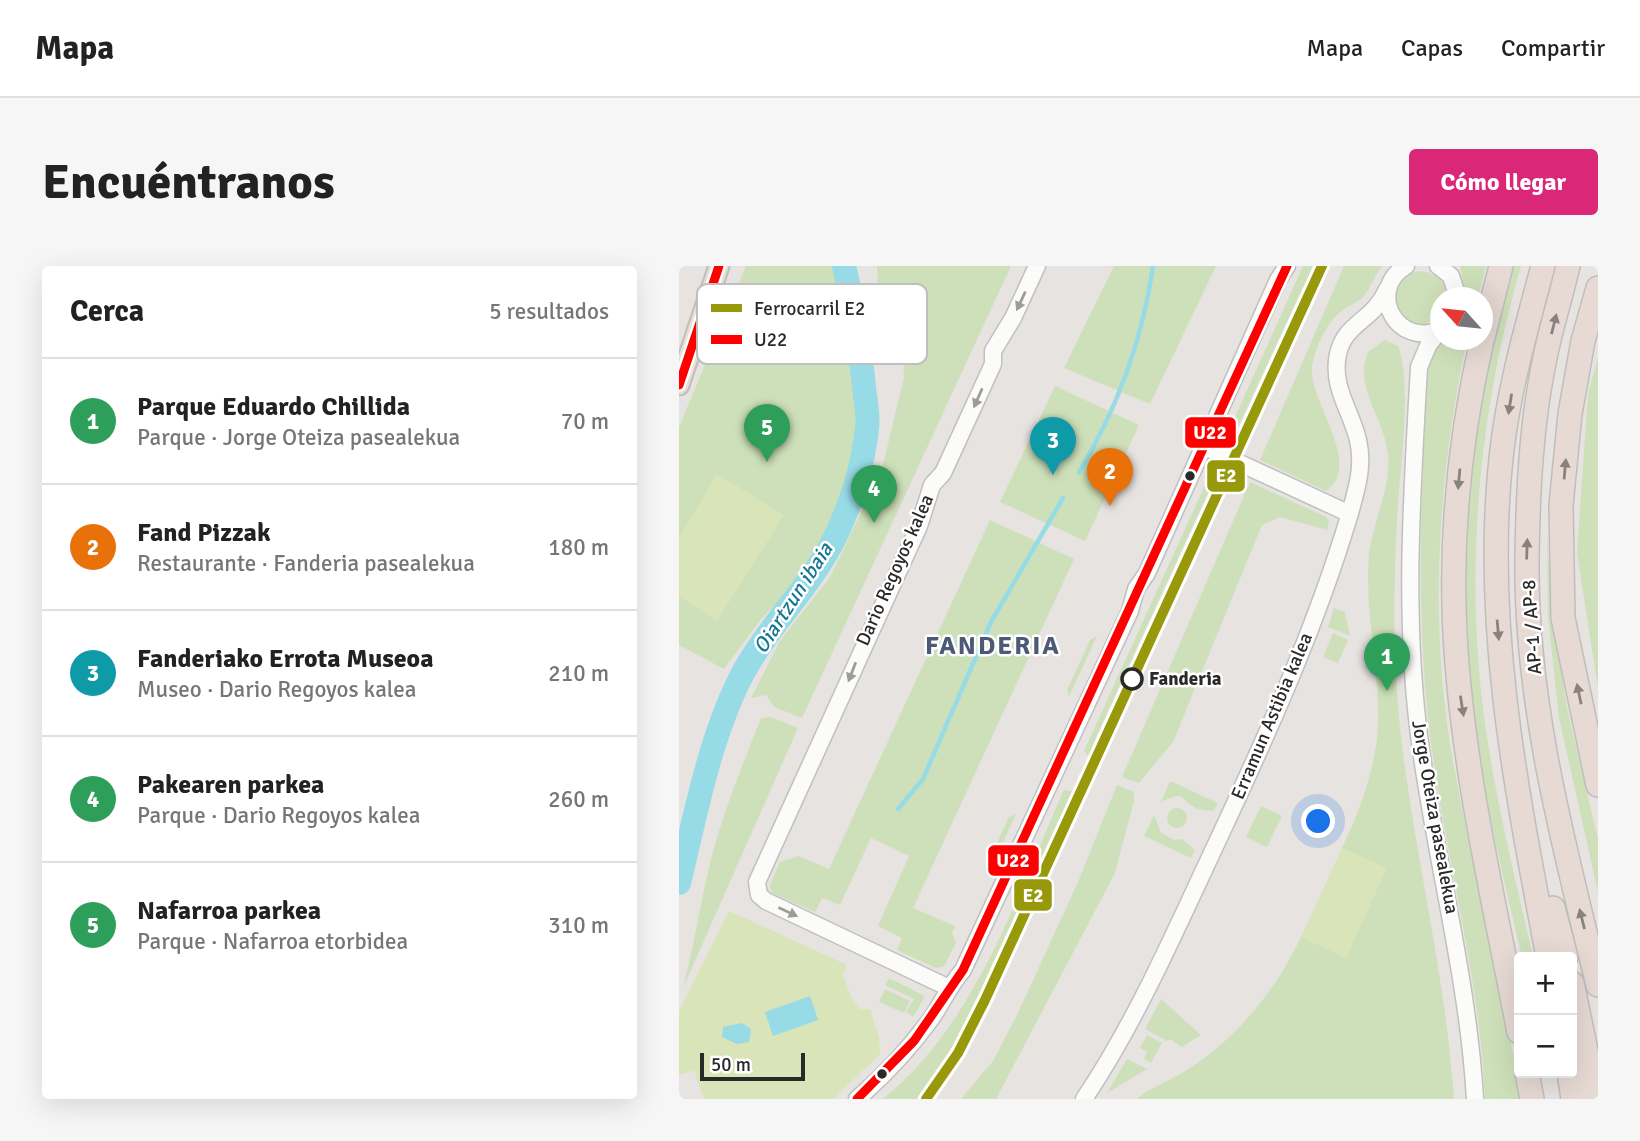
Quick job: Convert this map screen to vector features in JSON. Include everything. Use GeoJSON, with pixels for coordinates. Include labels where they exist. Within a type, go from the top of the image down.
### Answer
{"type":"FeatureCollection","features":[{"type":"Feature","properties":{"kind":"highway"},"geometry":{"type":"LineString","coordinates":[[1493,296],[1501,266]]}},
{"type":"Feature","properties":{"kind":"highway","name":"AP-1 / AP-8"},"geometry":{"type":"LineString","coordinates":[[1543,266],[1513,379],[1501,457],[1495,544],[1496,614],[1504,697],[1547,952]]}},
{"type":"Feature","properties":{"kind":"highway","name":"AP-1 / AP-8"},"geometry":{"type":"LineString","coordinates":[[1568,266],[1543,372],[1532,458],[1527,560],[1532,661],[1550,775],[1564,847],[1598,985]]}},
{"type":"Feature","properties":{"kind":"highway"},"geometry":{"type":"LineString","coordinates":[[1598,288],[1583,341],[1570,414],[1561,505],[1563,618],[1598,785]]}},
{"type":"Feature","properties":{"kind":"highway"},"geometry":{"type":"LineString","coordinates":[[1480,350],[1462,452],[1454,575],[1460,691],[1480,820],[1516,1015]]}},
{"type":"Feature","properties":{"kind":"highway"},"geometry":{"type":"LineString","coordinates":[[1519,790],[1565,952]]}},
{"type":"Feature","properties":{"kind":"highway"},"geometry":{"type":"LineString","coordinates":[[1480,820],[1514,959]]}},
{"type":"Feature","properties":{"kind":"highway"},"geometry":{"type":"LineString","coordinates":[[1577,1007],[1596,1099]]}},
{"type":"Feature","properties":{"kind":"highway"},"geometry":{"type":"LineString","coordinates":[[1528,1078],[1532,1099]]}},
{"type":"Feature","properties":{"kind":"highway"},"geometry":{"type":"LineString","coordinates":[[1540,1078],[1544,1099]]}},
{"type":"Feature","properties":{"kind":"highway"},"geometry":{"type":"LineString","coordinates":[[1570,1078],[1573,1099]]}},
{"type":"Feature","properties":{"kind":"main road"},"geometry":{"type":"LineString","coordinates":[[713,284],[719,266]]}},
{"type":"Feature","properties":{"kind":"main road"},"geometry":{"type":"LineString","coordinates":[[679,385],[697,331]]}},
{"type":"Feature","properties":{"kind":"street","name":"Dario Regoyos kalea"},"geometry":{"type":"LineString","coordinates":[[947,987],[834,936],[762,898],[758,891],[758,878],[919,526],[932,485],[943,473],[993,364],[993,351],[1013,318],[1037,266]]}},
{"type":"Feature","properties":{"kind":"street"},"geometry":{"type":"LineString","coordinates":[[857,1099],[886,1073],[920,1035],[943,1002],[947,987],[963,970],[1130,611],[1136,589],[1147,573],[1205,447],[1216,414],[1287,266]]}},
{"type":"Feature","properties":{"kind":"street","name":"Erramun Astibia kalea"},"geometry":{"type":"LineString","coordinates":[[1084,1099],[1142,998],[1265,738],[1320,601],[1350,514],[1360,475],[1355,428],[1339,394],[1336,364],[1345,335],[1365,321],[1378,306],[1394,275],[1406,266]]}},
{"type":"Feature","properties":{"kind":"street"},"geometry":{"type":"LineString","coordinates":[[1446,269],[1453,287]]}},
{"type":"Feature","properties":{"kind":"street","name":"Jorge Oteiza pasealekua"},"geometry":{"type":"LineString","coordinates":[[1387,289],[1387,306],[1411,345],[1419,367]]}},
{"type":"Feature","properties":{"kind":"street"},"geometry":{"type":"LineString","coordinates":[[1365,321],[1397,324],[1416,334],[1430,331]]}},
{"type":"Feature","properties":{"kind":"street","name":"Jorge Oteiza pasealekua"},"geometry":{"type":"LineString","coordinates":[[1430,342],[1419,367],[1409,542],[1413,680],[1428,792],[1461,969],[1475,1099]]}},
{"type":"Feature","properties":{"kind":"street"},"geometry":{"type":"LineString","coordinates":[[1205,447],[1350,514]]}},
{"type":"Feature","properties":{"kind":"green space"},"geometry":{"type":"Polygon","coordinates":[[[746,266],[835,266],[839,284],[739,284],[746,266]]]}},
{"type":"Feature","properties":{"kind":"green space"},"geometry":{"type":"Polygon","coordinates":[[[877,266],[1011,266],[802,718],[774,707],[766,695],[751,698],[780,641],[830,577],[882,469],[904,377],[903,364],[927,364],[927,284],[878,284],[877,266]]]}},
{"type":"Feature","properties":{"kind":"green space"},"geometry":{"type":"Polygon","coordinates":[[[1114,266],[1216,266],[1150,404],[1064,368],[1114,266]]]}},
{"type":"Feature","properties":{"kind":"green space"},"geometry":{"type":"Polygon","coordinates":[[[1303,266],[1313,266],[1229,446],[1225,439],[1303,266]]]}},
{"type":"Feature","properties":{"kind":"green space"},"geometry":{"type":"Polygon","coordinates":[[[1344,266],[1382,266],[1362,298],[1339,313],[1329,324],[1314,356],[1314,385],[1338,451],[1336,480],[1326,491],[1260,460],[1344,266]]]}},
{"type":"Feature","properties":{"kind":"green space"},"geometry":{"type":"Polygon","coordinates":[[[1460,266],[1486,266],[1481,287],[1464,287],[1460,266]]]}},
{"type":"Feature","properties":{"kind":"green space"},"geometry":{"type":"Polygon","coordinates":[[[1511,266],[1521,266],[1488,416],[1477,517],[1476,619],[1488,743],[1532,952],[1521,952],[1497,848],[1477,739],[1469,647],[1469,507],[1478,415],[1488,356],[1490,350],[1493,350],[1493,336],[1511,266]]]}},
{"type":"Feature","properties":{"kind":"green space"},"geometry":{"type":"Polygon","coordinates":[[[1420,271],[1431,274],[1445,286],[1430,287],[1430,322],[1423,325],[1404,319],[1395,303],[1397,285],[1411,273],[1420,271]]]}},
{"type":"Feature","properties":{"kind":"green space"},"geometry":{"type":"Polygon","coordinates":[[[1385,340],[1398,346],[1402,362],[1405,406],[1395,578],[1400,724],[1409,796],[1445,1012],[1454,1099],[1136,1099],[1205,1058],[1238,1028],[1267,994],[1301,937],[1346,957],[1386,868],[1342,848],[1366,788],[1377,741],[1377,682],[1368,576],[1371,542],[1387,480],[1388,455],[1386,442],[1367,391],[1364,365],[1368,352],[1385,340]]]}},
{"type":"Feature","properties":{"kind":"green space"},"geometry":{"type":"Polygon","coordinates":[[[1434,350],[1465,350],[1443,496],[1439,602],[1441,655],[1453,761],[1506,1014],[1514,1078],[1517,1078],[1520,1099],[1485,1099],[1476,1003],[1434,765],[1424,673],[1421,586],[1423,455],[1428,368],[1434,350]]]}},
{"type":"Feature","properties":{"kind":"green space"},"geometry":{"type":"Polygon","coordinates":[[[1598,357],[1598,688],[1577,553],[1588,394],[1598,357]]]}},
{"type":"Feature","properties":{"kind":"green space"},"geometry":{"type":"Polygon","coordinates":[[[705,364],[857,364],[862,440],[849,484],[810,569],[761,619],[724,669],[679,645],[679,427],[705,364]]]}},
{"type":"Feature","properties":{"kind":"green space"},"geometry":{"type":"Polygon","coordinates":[[[1055,386],[1139,425],[1085,541],[1000,502],[1055,386]]]}},
{"type":"Feature","properties":{"kind":"green space"},"geometry":{"type":"Polygon","coordinates":[[[1218,471],[1096,737],[1091,759],[1084,751],[1211,472],[1218,471]]]}},
{"type":"Feature","properties":{"kind":"green space"},"geometry":{"type":"Polygon","coordinates":[[[717,474],[784,515],[717,621],[679,596],[679,538],[717,474]]]}},
{"type":"Feature","properties":{"kind":"green space"},"geometry":{"type":"Polygon","coordinates":[[[1250,482],[1326,517],[1329,521],[1327,530],[1280,517],[1262,525],[1173,742],[1139,783],[1122,777],[1250,482]]]}},
{"type":"Feature","properties":{"kind":"green space"},"geometry":{"type":"Polygon","coordinates":[[[990,520],[1074,559],[913,908],[955,926],[952,933],[956,943],[944,966],[936,968],[897,950],[902,938],[878,926],[909,856],[871,838],[840,905],[822,898],[815,912],[772,893],[770,885],[780,862],[799,856],[829,869],[990,520]]]}},
{"type":"Feature","properties":{"kind":"green space"},"geometry":{"type":"Polygon","coordinates":[[[1547,533],[1552,612],[1567,708],[1598,839],[1598,892],[1559,718],[1548,617],[1547,533]]]}},
{"type":"Feature","properties":{"kind":"green space"},"geometry":{"type":"Polygon","coordinates":[[[1334,608],[1345,612],[1350,636],[1328,627],[1334,608]]]}},
{"type":"Feature","properties":{"kind":"green space"},"geometry":{"type":"Polygon","coordinates":[[[1333,633],[1348,640],[1338,663],[1323,657],[1333,633]]]}},
{"type":"Feature","properties":{"kind":"green space"},"geometry":{"type":"Polygon","coordinates":[[[1097,636],[1069,697],[1067,690],[1090,640],[1097,636]]]}},
{"type":"Feature","properties":{"kind":"green space"},"geometry":{"type":"Polygon","coordinates":[[[771,717],[798,728],[683,988],[708,872],[725,813],[761,718],[771,717]]]}},
{"type":"Feature","properties":{"kind":"green space"},"geometry":{"type":"Polygon","coordinates":[[[1170,781],[1218,803],[1213,811],[1196,808],[1178,796],[1161,802],[1170,781]]]}},
{"type":"Feature","properties":{"kind":"green space"},"geometry":{"type":"Polygon","coordinates":[[[1117,785],[1134,792],[1134,801],[1115,873],[996,1099],[961,1099],[993,1061],[1018,1013],[1078,882],[1117,785]]]}},
{"type":"Feature","properties":{"kind":"green space"},"geometry":{"type":"Polygon","coordinates":[[[1064,790],[1075,792],[1062,815],[997,962],[960,1033],[917,1099],[883,1099],[916,1068],[944,1034],[969,996],[1011,914],[1064,790]]]}},
{"type":"Feature","properties":{"kind":"green space"},"geometry":{"type":"Polygon","coordinates":[[[1261,806],[1282,816],[1267,847],[1246,837],[1261,806]]]}},
{"type":"Feature","properties":{"kind":"green space"},"geometry":{"type":"Polygon","coordinates":[[[1177,808],[1184,811],[1187,818],[1184,825],[1177,828],[1170,825],[1167,818],[1170,811],[1177,808]]]}},
{"type":"Feature","properties":{"kind":"green space"},"geometry":{"type":"Polygon","coordinates":[[[1016,814],[988,875],[985,868],[1009,817],[1016,814]]]}},
{"type":"Feature","properties":{"kind":"green space"},"geometry":{"type":"Polygon","coordinates":[[[1154,815],[1161,833],[1175,840],[1182,839],[1195,850],[1191,858],[1144,836],[1154,815]]]}},
{"type":"Feature","properties":{"kind":"green space"},"geometry":{"type":"Polygon","coordinates":[[[1342,848],[1387,868],[1346,958],[1301,937],[1342,848]]]}},
{"type":"Feature","properties":{"kind":"green space"},"geometry":{"type":"Polygon","coordinates":[[[729,911],[847,965],[843,975],[852,999],[860,1009],[870,1009],[879,1038],[880,1054],[833,1099],[704,1099],[694,1070],[679,1075],[679,1011],[729,911]]]}},
{"type":"Feature","properties":{"kind":"green space"},"geometry":{"type":"Polygon","coordinates":[[[889,978],[925,996],[913,1017],[906,1012],[914,999],[885,985],[889,978]]]}},
{"type":"Feature","properties":{"kind":"green space"},"geometry":{"type":"Polygon","coordinates":[[[885,989],[910,1001],[904,1013],[879,1002],[885,989]]]}},
{"type":"Feature","properties":{"kind":"green space"},"geometry":{"type":"Polygon","coordinates":[[[1161,999],[1201,1035],[1182,1047],[1145,1029],[1161,999]]]}},
{"type":"Feature","properties":{"kind":"green space"},"geometry":{"type":"Polygon","coordinates":[[[1147,1035],[1162,1043],[1151,1063],[1144,1059],[1147,1052],[1140,1048],[1147,1035]]]}},
{"type":"Feature","properties":{"kind":"green space"},"geometry":{"type":"Polygon","coordinates":[[[1127,1059],[1147,1069],[1107,1093],[1127,1059]]]}},
{"type":"Feature","properties":{"kind":"water"},"geometry":{"type":"Polygon","coordinates":[[[810,996],[818,1020],[773,1036],[765,1012],[810,996]]]}},
{"type":"Feature","properties":{"kind":"water"},"geometry":{"type":"Polygon","coordinates":[[[742,1023],[751,1029],[749,1042],[737,1044],[722,1037],[723,1027],[742,1023]]]}},
{"type":"Feature","properties":{"kind":"waterway","name":"Oiartzun ibaia"},"geometry":{"type":"LineString","coordinates":[[844,266],[848,284]]}},
{"type":"Feature","properties":{"kind":"waterway"},"geometry":{"type":"LineString","coordinates":[[1079,472],[1105,424],[1127,373],[1143,320],[1153,266]]}},
{"type":"Feature","properties":{"kind":"waterway","name":"Oiartzun ibaia"},"geometry":{"type":"LineString","coordinates":[[679,883],[705,775],[732,696],[753,656],[826,554],[847,509],[865,444],[867,413],[862,364]]}},
{"type":"Feature","properties":{"kind":"waterway"},"geometry":{"type":"LineString","coordinates":[[898,809],[923,779],[991,622],[1063,498]]}},
{"type":"Feature","properties":{"kind":"rail line","name":"E2"},"geometry":{"type":"LineString","coordinates":[[926,1099],[958,1053],[985,1000],[1322,266]]}},
{"type":"Feature","properties":{"kind":"transit line","name":"U22"},"geometry":{"type":"LineString","coordinates":[[713,284],[719,266]]}},
{"type":"Feature","properties":{"kind":"transit line","name":"U22"},"geometry":{"type":"LineString","coordinates":[[857,1099],[914,1041],[963,970],[1287,266]]}},
{"type":"Feature","properties":{"kind":"transit line","name":"U22"},"geometry":{"type":"LineString","coordinates":[[679,385],[697,331]]}},
{"type":"Feature","properties":{"kind":"place","name":"Nafarroa parkea"},"geometry":{"type":"Point","coordinates":[767,462]}},
{"type":"Feature","properties":{"kind":"place","name":"Fanderiako Errota Museoa"},"geometry":{"type":"Point","coordinates":[1053,475]}},
{"type":"Feature","properties":{"kind":"place","name":"Fand Pizzak"},"geometry":{"type":"Point","coordinates":[1110,506]}},
{"type":"Feature","properties":{"kind":"place","name":"Pakearen parkea"},"geometry":{"type":"Point","coordinates":[874,523]}},
{"type":"Feature","properties":{"kind":"place","name":"Fanderia"},"geometry":{"type":"Point","coordinates":[1132,679]}},
{"type":"Feature","properties":{"kind":"place","name":"Parque Eduardo Chillida"},"geometry":{"type":"Point","coordinates":[1387,691]}},
{"type":"Feature","properties":{"kind":"district","name":"FANDERIA"},"geometry":{"type":"Point","coordinates":[993,646]}}]}
